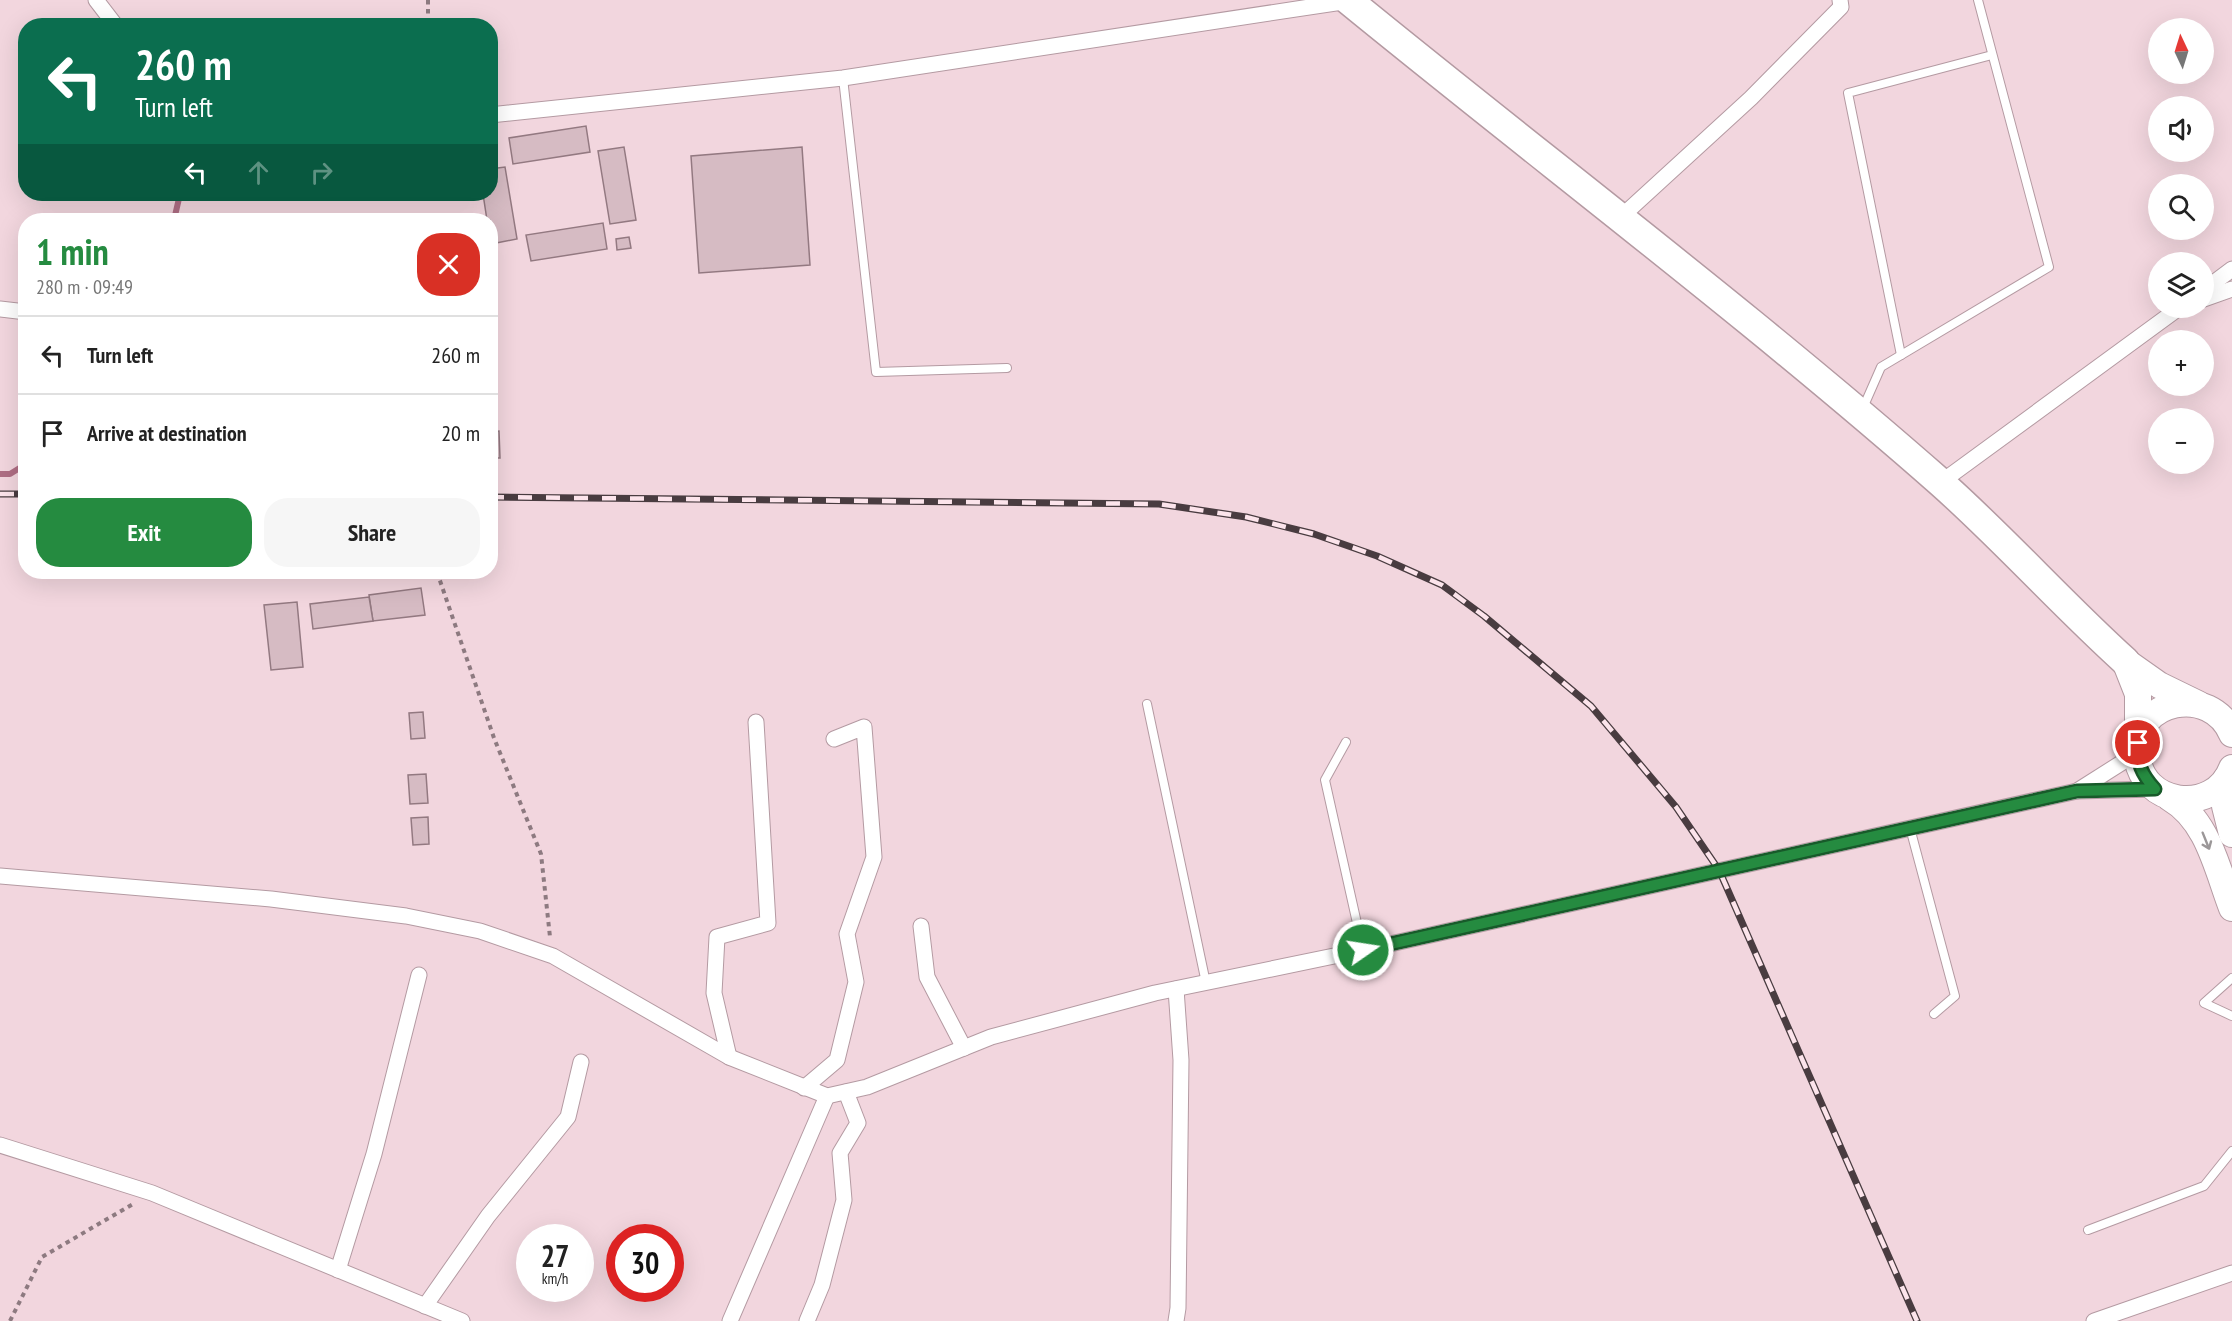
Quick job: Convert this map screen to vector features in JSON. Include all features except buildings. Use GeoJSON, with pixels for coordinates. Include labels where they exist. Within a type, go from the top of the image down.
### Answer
{"type":"FeatureCollection","features":[{"type":"Feature","properties":{"kind":"highway"},"geometry":{"type":"LineString","coordinates":[[1348,0],[1621,217],[1941,483],[1998,535],[2088,627],[2126,662]]}},
{"type":"Feature","properties":{"kind":"main road"},"geometry":{"type":"LineString","coordinates":[[2126,662],[2159,685],[2213,710],[2230,726]]}},
{"type":"Feature","properties":{"kind":"main road"},"geometry":{"type":"LineString","coordinates":[[2126,662],[2138,694],[2139,767],[2146,779],[2181,805],[2193,816],[2204,832],[2232,908]]}},
{"type":"Feature","properties":{"kind":"main road"},"geometry":{"type":"LineString","coordinates":[[2137,748],[2143,728],[2153,715],[2167,706],[2182,703],[2199,704]]}},
{"type":"Feature","properties":{"kind":"main road"},"geometry":{"type":"LineString","coordinates":[[2162,793],[2186,800],[2202,798],[2216,790],[2231,772]]}},
{"type":"Feature","properties":{"kind":"main road"},"geometry":{"type":"LineString","coordinates":[[2231,772],[2225,806],[2232,834]]}},
{"type":"Feature","properties":{"kind":"street"},"geometry":{"type":"LineString","coordinates":[[96,0],[110,18]]}},
{"type":"Feature","properties":{"kind":"street"},"geometry":{"type":"LineString","coordinates":[[498,114],[843,78],[1348,0]]}},
{"type":"Feature","properties":{"kind":"street"},"geometry":{"type":"LineString","coordinates":[[1621,217],[1751,98],[1839,2]]}},
{"type":"Feature","properties":{"kind":"street"},"geometry":{"type":"LineString","coordinates":[[2214,282],[2232,269]]}},
{"type":"Feature","properties":{"kind":"street"},"geometry":{"type":"LineString","coordinates":[[2214,295],[2232,289]]}},
{"type":"Feature","properties":{"kind":"street"},"geometry":{"type":"LineString","coordinates":[[0,309],[18,311]]}},
{"type":"Feature","properties":{"kind":"street"},"geometry":{"type":"LineString","coordinates":[[1941,483],[2165,318]]}},
{"type":"Feature","properties":{"kind":"street"},"geometry":{"type":"LineString","coordinates":[[729,1057],[714,993],[717,938],[768,923],[756,722]]}},
{"type":"Feature","properties":{"kind":"street"},"geometry":{"type":"LineString","coordinates":[[804,1088],[837,1060],[856,982],[847,934],[874,857],[864,727],[834,739]]}},
{"type":"Feature","properties":{"kind":"street"},"geometry":{"type":"LineString","coordinates":[[2077,791],[2137,748]]}},
{"type":"Feature","properties":{"kind":"street"},"geometry":{"type":"LineString","coordinates":[[0,876],[271,899],[406,916],[480,931],[553,956],[729,1057],[826,1096],[867,1087],[991,1037],[1176,989],[1363,950],[2077,791],[2162,793]]}},
{"type":"Feature","properties":{"kind":"street"},"geometry":{"type":"LineString","coordinates":[[921,926],[927,977],[964,1048]]}},
{"type":"Feature","properties":{"kind":"street"},"geometry":{"type":"LineString","coordinates":[[338,1270],[374,1154],[419,975]]}},
{"type":"Feature","properties":{"kind":"street"},"geometry":{"type":"LineString","coordinates":[[1176,989],[1181,1060],[1176,1321]]}},
{"type":"Feature","properties":{"kind":"street"},"geometry":{"type":"LineString","coordinates":[[425,1306],[488,1216],[568,1117],[581,1062]]}},
{"type":"Feature","properties":{"kind":"street"},"geometry":{"type":"LineString","coordinates":[[807,1321],[822,1285],[844,1200],[840,1153],[858,1123],[846,1092]]}},
{"type":"Feature","properties":{"kind":"street"},"geometry":{"type":"LineString","coordinates":[[730,1321],[826,1096]]}},
{"type":"Feature","properties":{"kind":"street"},"geometry":{"type":"LineString","coordinates":[[0,1145],[152,1193],[462,1321]]}},
{"type":"Feature","properties":{"kind":"street"},"geometry":{"type":"LineString","coordinates":[[2094,1321],[2232,1273]]}},
{"type":"Feature","properties":{"kind":"lane"},"geometry":{"type":"LineString","coordinates":[[1860,415],[1881,367],[2049,267],[1978,0]]}},
{"type":"Feature","properties":{"kind":"lane"},"geometry":{"type":"LineString","coordinates":[[1901,355],[1848,93],[1992,55]]}},
{"type":"Feature","properties":{"kind":"lane"},"geometry":{"type":"LineString","coordinates":[[843,78],[876,372],[1007,368]]}},
{"type":"Feature","properties":{"kind":"lane"},"geometry":{"type":"LineString","coordinates":[[1147,704],[1206,983]]}},
{"type":"Feature","properties":{"kind":"lane"},"geometry":{"type":"LineString","coordinates":[[1346,742],[1325,780],[1363,950]]}},
{"type":"Feature","properties":{"kind":"lane"},"geometry":{"type":"LineString","coordinates":[[1910,828],[1954,996],[1934,1014]]}},
{"type":"Feature","properties":{"kind":"lane"},"geometry":{"type":"LineString","coordinates":[[2232,978],[2204,1003],[2232,1016]]}},
{"type":"Feature","properties":{"kind":"lane"},"geometry":{"type":"LineString","coordinates":[[2088,1230],[2204,1186],[2232,1151]]}},
{"type":"Feature","properties":{"kind":"path"},"geometry":{"type":"LineString","coordinates":[[428,0],[428,18]]}},
{"type":"Feature","properties":{"kind":"path"},"geometry":{"type":"LineString","coordinates":[[439,579],[494,738],[541,854],[553,956]]}},
{"type":"Feature","properties":{"kind":"path"},"geometry":{"type":"LineString","coordinates":[[10,1321],[42,1257],[152,1193]]}},
{"type":"Feature","properties":{"kind":"waterway"},"geometry":{"type":"LineString","coordinates":[[176,213],[178,201]]}},
{"type":"Feature","properties":{"kind":"waterway"},"geometry":{"type":"LineString","coordinates":[[0,474],[10,474],[18,469]]}},
{"type":"Feature","properties":{"kind":"railway"},"geometry":{"type":"LineString","coordinates":[[0,494],[18,494]]}},
{"type":"Feature","properties":{"kind":"railway"},"geometry":{"type":"LineString","coordinates":[[498,497],[1159,504],[1246,517],[1314,534],[1377,556],[1442,585],[1484,616],[1591,706],[1676,807],[1719,870],[1917,1321]]}},
{"type":"Feature","properties":{"kind":"route"},"geometry":{"type":"LineString","coordinates":[[1363,950],[2077,791],[2155,789],[2139,767],[2138,743]]}}]}
